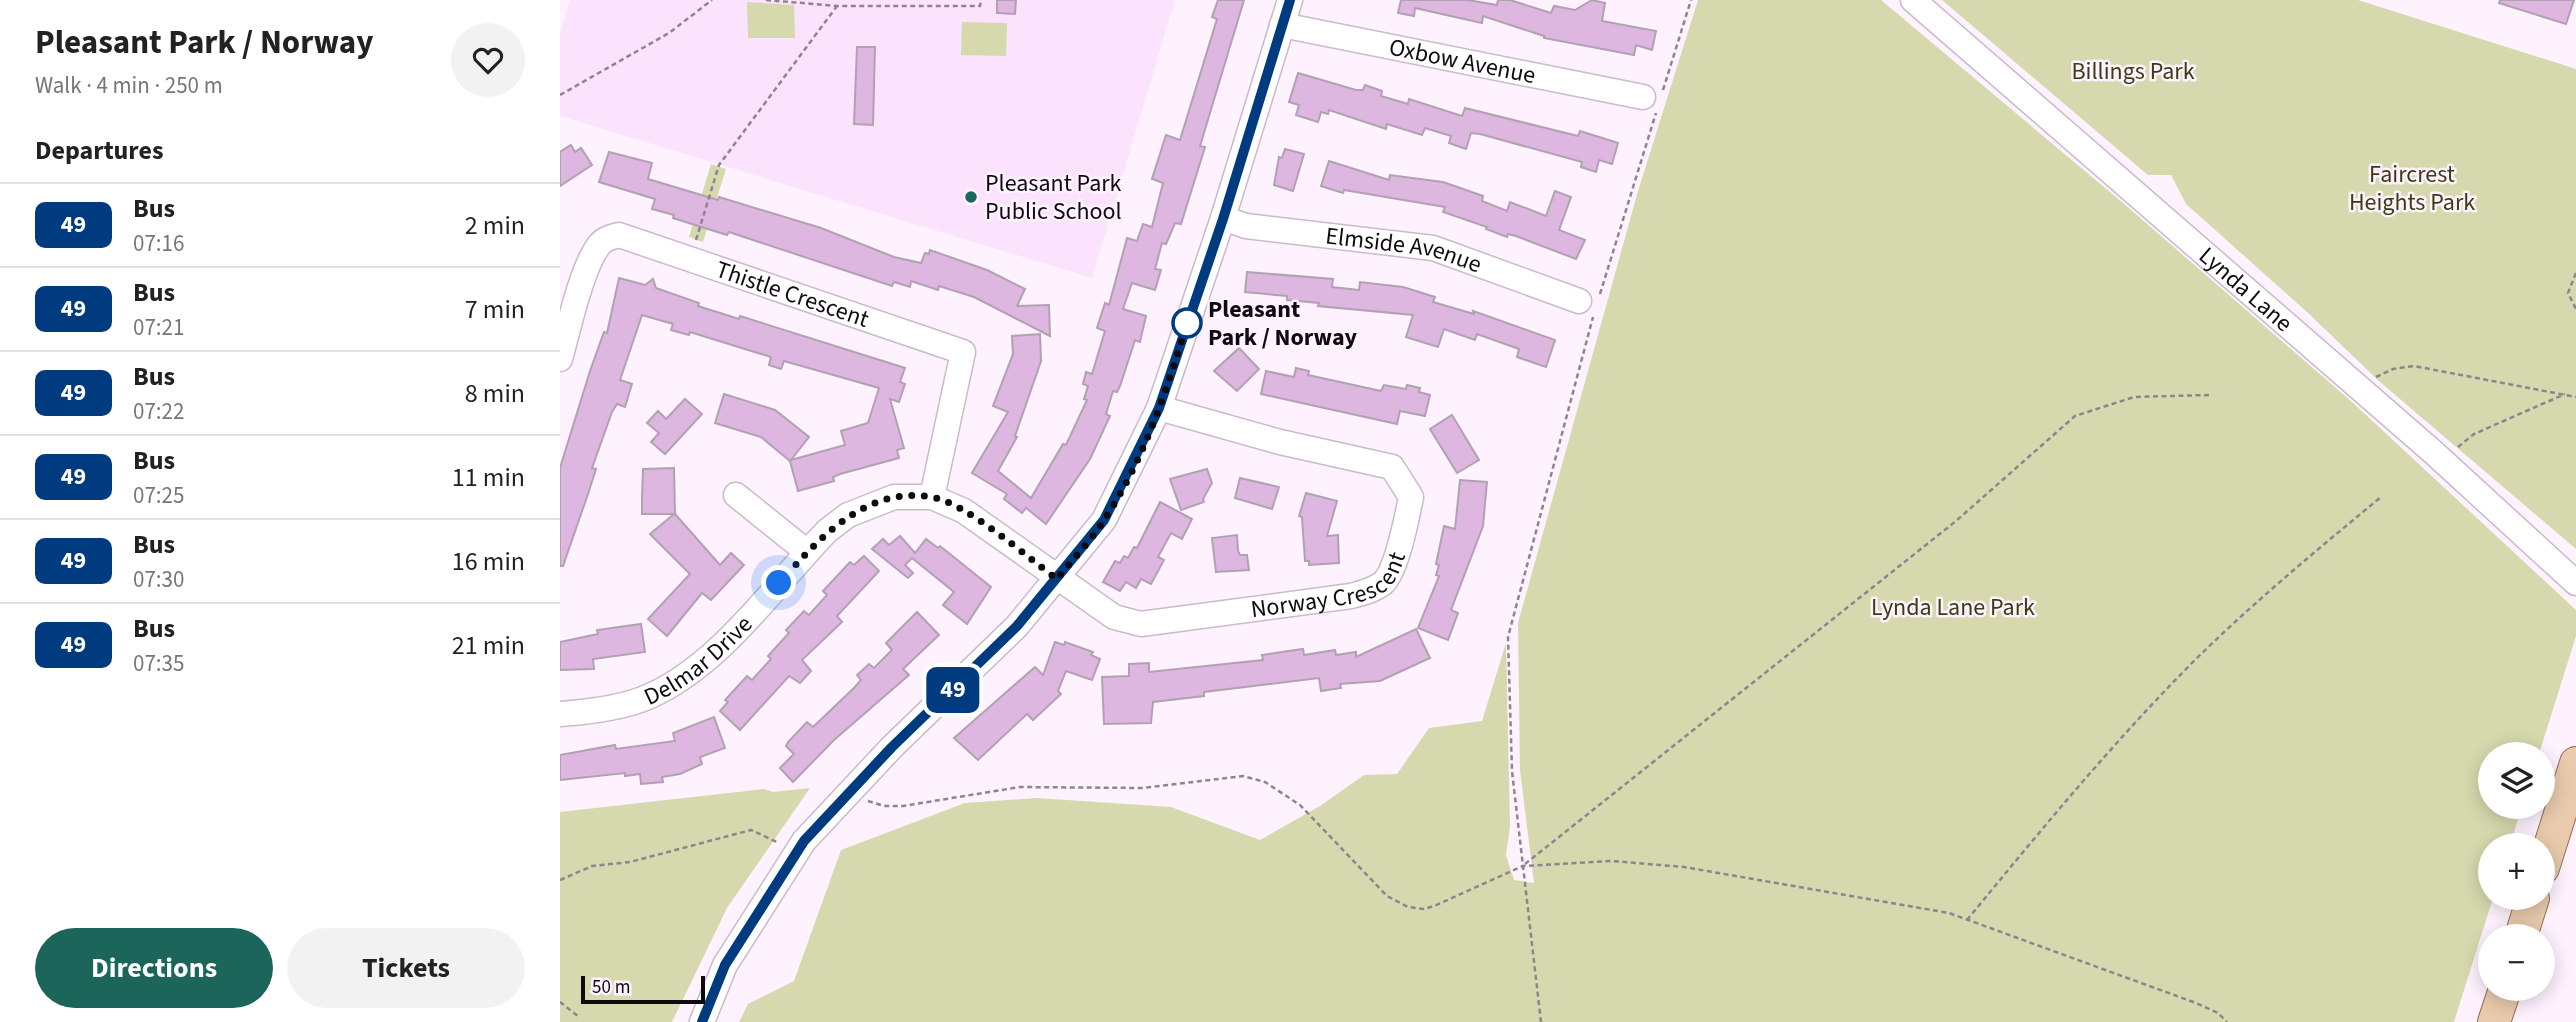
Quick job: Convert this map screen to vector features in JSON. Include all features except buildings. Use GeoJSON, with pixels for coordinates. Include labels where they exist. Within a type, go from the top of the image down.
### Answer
{"type":"FeatureCollection","features":[{"type":"Feature","properties":{"kind":"main road"},"geometry":{"type":"LineString","coordinates":[[2554,833],[2576,763]]}},
{"type":"Feature","properties":{"kind":"main road"},"geometry":{"type":"LineString","coordinates":[[2494,1022],[2501,1001]]}},
{"type":"Feature","properties":{"kind":"street"},"geometry":{"type":"LineString","coordinates":[[702,1022],[725,965],[795,854],[850,789],[968,676],[1057,579],[1104,520],[1159,408],[1223,219],[1290,0]]}},
{"type":"Feature","properties":{"kind":"street","name":"Lynda Lane"},"geometry":{"type":"LineString","coordinates":[[1913,0],[2443,461],[2576,583]]}},
{"type":"Feature","properties":{"kind":"street","name":"Oxbow Avenue"},"geometry":{"type":"LineString","coordinates":[[1282,25],[1655,97]]}},
{"type":"Feature","properties":{"kind":"street","name":"Elmside Avenue"},"geometry":{"type":"LineString","coordinates":[[1223,219],[1246,226],[1433,248],[1591,303]]}},
{"type":"Feature","properties":{"kind":"street","name":"Thistle Crescent"},"geometry":{"type":"LineString","coordinates":[[560,359],[585,277],[599,245],[607,238],[620,235],[963,352],[932,497]]}},
{"type":"Feature","properties":{"kind":"street","name":"Norway Crescent"},"geometry":{"type":"LineString","coordinates":[[1057,579],[1114,617],[1141,624],[1352,596],[1370,591],[1385,581],[1402,536],[1411,497],[1392,467],[1280,442],[1159,408]]}},
{"type":"Feature","properties":{"kind":"street"},"geometry":{"type":"LineString","coordinates":[[736,495],[807,552]]}},
{"type":"Feature","properties":{"kind":"street","name":"Delmar Drive"},"geometry":{"type":"LineString","coordinates":[[560,714],[585,712],[649,697],[704,664],[807,552],[848,515],[894,497],[932,497],[964,511],[1057,579]]}},
{"type":"Feature","properties":{"kind":"path"},"geometry":{"type":"LineString","coordinates":[[560,94],[669,33],[712,0]]}},
{"type":"Feature","properties":{"kind":"path"},"geometry":{"type":"LineString","coordinates":[[766,0],[837,6],[980,6],[981,0]]}},
{"type":"Feature","properties":{"kind":"path"},"geometry":{"type":"LineString","coordinates":[[1541,1022],[1513,771],[1508,637],[1591,303],[1655,97],[1691,0]]}},
{"type":"Feature","properties":{"kind":"path"},"geometry":{"type":"LineString","coordinates":[[691,257],[719,165],[837,6]]}},
{"type":"Feature","properties":{"kind":"path"},"geometry":{"type":"LineString","coordinates":[[2576,273],[2568,293],[2576,309]]}},
{"type":"Feature","properties":{"kind":"path"},"geometry":{"type":"LineString","coordinates":[[2360,391],[2380,374],[2411,366],[2576,396]]}},
{"type":"Feature","properties":{"kind":"path"},"geometry":{"type":"LineString","coordinates":[[2443,461],[2474,434],[2565,394]]}},
{"type":"Feature","properties":{"kind":"path"},"geometry":{"type":"LineString","coordinates":[[865,800],[884,806],[903,806],[1009,788],[1142,788],[1243,776],[1265,782],[1300,805],[1387,896],[1402,905],[1424,909],[1434,906],[1523,866],[1956,521],[2075,416],[2134,397],[2209,395]]}},
{"type":"Feature","properties":{"kind":"path"},"geometry":{"type":"LineString","coordinates":[[1967,920],[2081,781],[2197,659],[2314,552],[2381,497]]}},
{"type":"Feature","properties":{"kind":"path"},"geometry":{"type":"LineString","coordinates":[[560,880],[592,866],[630,862],[751,830],[769,836],[795,854]]}},
{"type":"Feature","properties":{"kind":"path"},"geometry":{"type":"LineString","coordinates":[[1523,866],[1623,862],[1684,867],[1938,910],[2212,1009],[2227,1022]]}},
{"type":"Feature","properties":{"kind":"path"},"geometry":{"type":"LineString","coordinates":[[560,1002],[579,1017]]}},
{"type":"Feature","properties":{"kind":"shaded area","name":"Pleasant Park Public School"},"geometry":{"type":"Polygon","coordinates":[[[570,0],[1175,0],[1092,278],[560,116],[560,33],[570,0]]]}},
{"type":"Feature","properties":{"kind":"green space","name":"Lynda Lane Park"},"geometry":{"type":"Polygon","coordinates":[[[1698,0],[1881,0],[2123,203],[2352,402],[2576,610],[2576,636],[2543,742],[2478,742],[2478,819],[2518,819],[2514,833],[2478,833],[2478,910],[2489,910],[2485,924],[2478,924],[2478,946],[2454,1022],[739,1022],[748,1004],[794,981],[841,850],[965,803],[1037,798],[1171,807],[1260,840],[1320,806],[1364,775],[1397,774],[1429,728],[1482,721],[1506,643],[1510,827],[1506,855],[1514,880],[1534,883],[1520,770],[1518,623],[1638,191],[1698,0]]]}},
{"type":"Feature","properties":{"kind":"green space","name":"Faircrest Heights Park"},"geometry":{"type":"Polygon","coordinates":[[[1942,0],[2358,0],[2576,69],[2576,549],[2380,382],[2307,312],[2186,204],[2171,175],[2148,175],[1942,0]]]}},
{"type":"Feature","properties":{"kind":"green space"},"geometry":{"type":"Polygon","coordinates":[[[747,2],[794,5],[795,38],[748,38],[747,2]]]}},
{"type":"Feature","properties":{"kind":"green space"},"geometry":{"type":"Polygon","coordinates":[[[962,22],[1007,23],[1006,56],[961,55],[962,22]]]}},
{"type":"Feature","properties":{"kind":"green space"},"geometry":{"type":"Polygon","coordinates":[[[711,164],[726,169],[703,242],[689,237],[711,164]]]}},
{"type":"Feature","properties":{"kind":"green space"},"geometry":{"type":"Polygon","coordinates":[[[810,788],[727,908],[672,1022],[560,1022],[560,812],[764,789],[773,792],[810,788]]]}},
{"type":"Feature","properties":{"kind":"bus line","name":"49"},"geometry":{"type":"LineString","coordinates":[[702,1022],[725,965],[804,841],[850,789],[1017,626],[1104,520],[1159,408],[1223,219],[1290,0]]}},
{"type":"Feature","properties":{"kind":"place","name":"Pleasant Park Public School"},"geometry":{"type":"Point","coordinates":[971,197]}},
{"type":"Feature","properties":{"kind":"place","name":"Pleasant Park / Norway"},"geometry":{"type":"Point","coordinates":[1187,323]}},
{"type":"Feature","properties":{"kind":"route"},"geometry":{"type":"LineString","coordinates":[[779,583],[827,531],[848,515],[894,497],[932,497],[964,511],[1057,579],[1104,520],[1133,465],[1159,408],[1187,323]]}},
{"type":"Feature","properties":{"kind":"park label","name":"Billings Park"},"geometry":{"type":"Point","coordinates":[2133,71]}}]}
